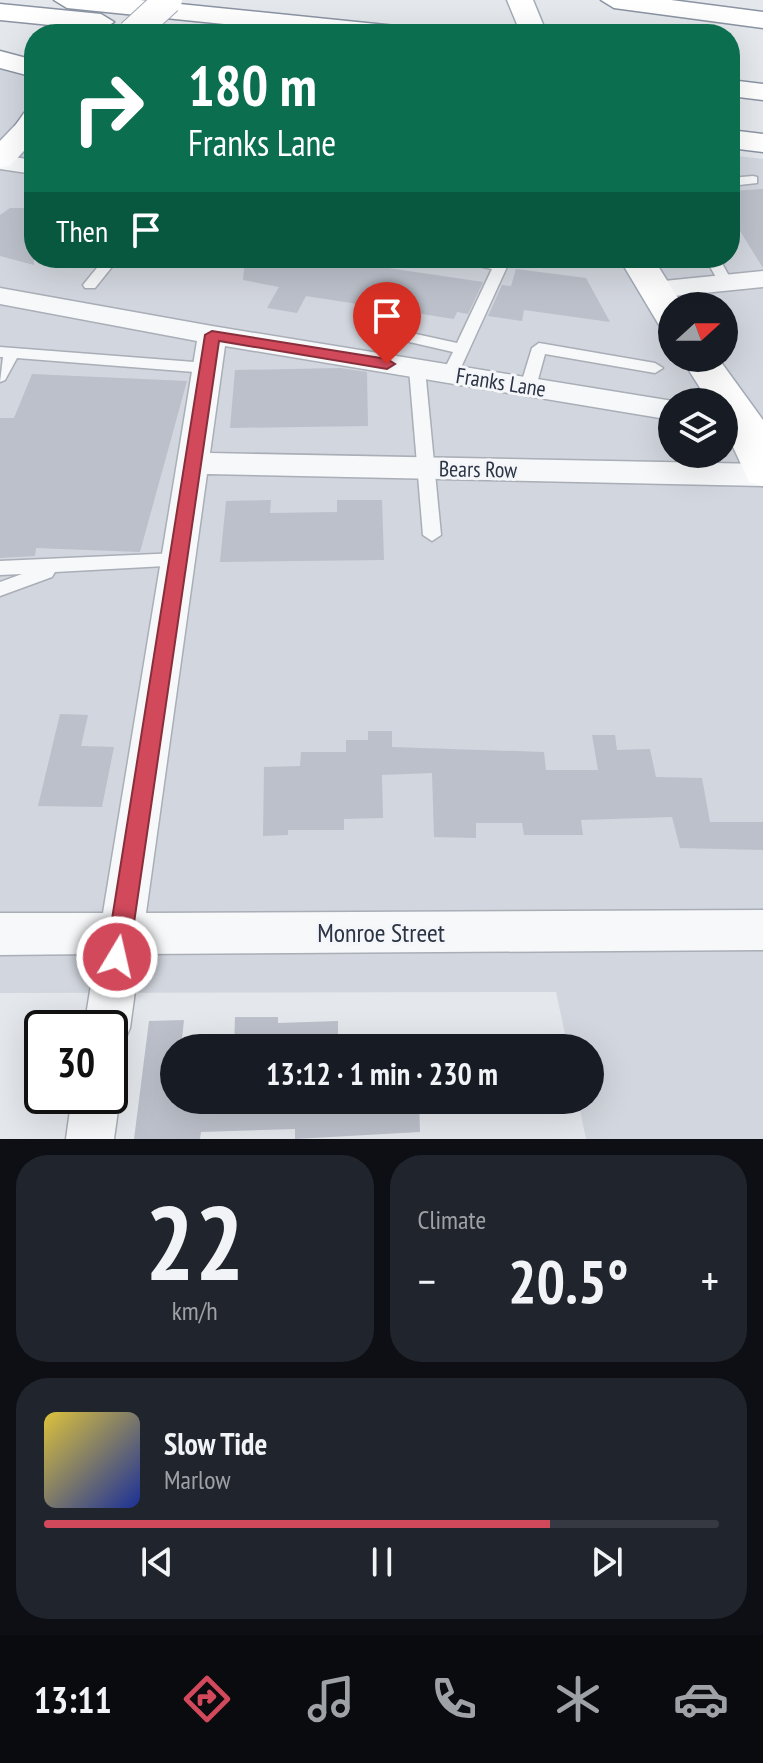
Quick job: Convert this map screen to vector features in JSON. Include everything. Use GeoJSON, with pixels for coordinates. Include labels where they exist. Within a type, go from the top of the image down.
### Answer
{"type":"FeatureCollection","features":[{"type":"Feature","properties":{"kind":"main road"},"geometry":{"type":"LineString","coordinates":[[67,0],[299,24]]}},
{"type":"Feature","properties":{"kind":"main road"},"geometry":{"type":"LineString","coordinates":[[142,24],[168,0]]}},
{"type":"Feature","properties":{"kind":"main road"},"geometry":{"type":"LineString","coordinates":[[614,0],[763,20]]}},
{"type":"Feature","properties":{"kind":"main road"},"geometry":{"type":"LineString","coordinates":[[0,12],[116,24]]}},
{"type":"Feature","properties":{"kind":"main road"},"geometry":{"type":"LineString","coordinates":[[0,51],[24,55]]}},
{"type":"Feature","properties":{"kind":"main road"},"geometry":{"type":"LineString","coordinates":[[0,59],[24,66]]}},
{"type":"Feature","properties":{"kind":"main road"},"geometry":{"type":"LineString","coordinates":[[740,70],[763,72]]}},
{"type":"Feature","properties":{"kind":"main road"},"geometry":{"type":"LineString","coordinates":[[740,89],[763,92]]}},
{"type":"Feature","properties":{"kind":"main road"},"geometry":{"type":"LineString","coordinates":[[0,160],[24,133]]}},
{"type":"Feature","properties":{"kind":"main road"},"geometry":{"type":"LineString","coordinates":[[740,140],[763,143]]}},
{"type":"Feature","properties":{"kind":"main road"},"geometry":{"type":"LineString","coordinates":[[642,268],[658,295]]}},
{"type":"Feature","properties":{"kind":"main road"},"geometry":{"type":"LineString","coordinates":[[708,372],[743,427],[763,474]]}},
{"type":"Feature","properties":{"kind":"street"},"geometry":{"type":"LineString","coordinates":[[0,160],[24,165]]}},
{"type":"Feature","properties":{"kind":"street"},"geometry":{"type":"LineString","coordinates":[[699,292],[726,283],[763,279]]}},
{"type":"Feature","properties":{"kind":"street","name":"Franks Lane"},"geometry":{"type":"LineString","coordinates":[[0,296],[210,352],[417,369],[456,362],[528,387],[658,408]]}},
{"type":"Feature","properties":{"kind":"street"},"geometry":{"type":"LineString","coordinates":[[110,1010],[210,352]]}},
{"type":"Feature","properties":{"kind":"street","name":"Bears Row"},"geometry":{"type":"LineString","coordinates":[[193,463],[763,474]]}},
{"type":"Feature","properties":{"kind":"street","name":"Monroe Street"},"geometry":{"type":"LineString","coordinates":[[0,934],[763,930]]}},
{"type":"Feature","properties":{"kind":"street"},"geometry":{"type":"LineString","coordinates":[[90,1139],[93,1114]]}},
{"type":"Feature","properties":{"kind":"lane"},"geometry":{"type":"LineString","coordinates":[[740,181],[753,180]]}},
{"type":"Feature","properties":{"kind":"lane"},"geometry":{"type":"LineString","coordinates":[[90,285],[104,268]]}},
{"type":"Feature","properties":{"kind":"lane"},"geometry":{"type":"LineString","coordinates":[[393,334],[456,362],[499,268]]}},
{"type":"Feature","properties":{"kind":"lane"},"geometry":{"type":"LineString","coordinates":[[718,268],[726,283]]}},
{"type":"Feature","properties":{"kind":"lane"},"geometry":{"type":"LineString","coordinates":[[528,387],[539,348],[655,368]]}},
{"type":"Feature","properties":{"kind":"lane"},"geometry":{"type":"LineString","coordinates":[[0,377],[6,352],[210,352]]}},
{"type":"Feature","properties":{"kind":"lane"},"geometry":{"type":"LineString","coordinates":[[417,369],[432,535]]}},
{"type":"Feature","properties":{"kind":"lane"},"geometry":{"type":"LineString","coordinates":[[0,568],[178,560]]}},
{"type":"Feature","properties":{"kind":"lane"},"geometry":{"type":"LineString","coordinates":[[0,589],[58,567]]}},
{"type":"Feature","properties":{"kind":"shaded area"},"geometry":{"type":"Polygon","coordinates":[[[0,67],[24,71],[24,268],[740,268],[740,156],[763,159],[763,1139],[586,1139],[581,1114],[604,1114],[604,1034],[565,1034],[556,992],[0,993],[0,67]]]}},
{"type":"Feature","properties":{"kind":"building"},"geometry":{"type":"Polygon","coordinates":[[[763,189],[763,268],[740,231],[740,190],[763,189]]]}},
{"type":"Feature","properties":{"kind":"building"},"geometry":{"type":"Polygon","coordinates":[[[10,208],[24,208],[24,262],[0,256],[0,215],[10,208]]]}},
{"type":"Feature","properties":{"kind":"building"},"geometry":{"type":"Polygon","coordinates":[[[244,268],[388,268],[483,282],[468,314],[457,312],[454,319],[306,296],[297,313],[267,308],[279,287],[243,280],[244,268]]]}},
{"type":"Feature","properties":{"kind":"building"},"geometry":{"type":"Polygon","coordinates":[[[516,269],[586,278],[610,322],[524,310],[522,321],[488,316],[502,285],[511,286],[516,269]]]}},
{"type":"Feature","properties":{"kind":"building"},"geometry":{"type":"Polygon","coordinates":[[[340,368],[367,372],[368,426],[230,428],[235,370],[340,368]]]}},
{"type":"Feature","properties":{"kind":"building"},"geometry":{"type":"Polygon","coordinates":[[[32,374],[187,381],[140,552],[36,548],[35,556],[0,558],[0,418],[14,418],[32,374]]]}},
{"type":"Feature","properties":{"kind":"building"},"geometry":{"type":"Polygon","coordinates":[[[271,500],[270,513],[337,512],[337,500],[382,500],[384,560],[220,562],[226,501],[271,500]]]}},
{"type":"Feature","properties":{"kind":"building"},"geometry":{"type":"Polygon","coordinates":[[[60,714],[88,715],[81,746],[114,747],[102,807],[38,806],[60,714]]]}},
{"type":"Feature","properties":{"kind":"building"},"geometry":{"type":"Polygon","coordinates":[[[368,731],[392,731],[392,747],[544,752],[546,770],[598,770],[592,735],[615,735],[617,750],[650,749],[656,777],[702,778],[710,822],[763,822],[763,850],[680,848],[672,817],[581,820],[583,835],[524,835],[522,823],[476,823],[476,838],[434,837],[432,773],[382,775],[383,818],[344,819],[344,830],[288,830],[288,835],[263,836],[264,767],[300,766],[301,752],[346,752],[346,740],[368,740],[368,731]]]}},
{"type":"Feature","properties":{"kind":"building"},"geometry":{"type":"Polygon","coordinates":[[[235,1017],[278,1017],[278,1023],[338,1021],[338,1034],[234,1034],[235,1017]]]}},
{"type":"Feature","properties":{"kind":"building"},"geometry":{"type":"Polygon","coordinates":[[[184,1020],[182,1034],[160,1034],[160,1114],[419,1114],[420,1132],[295,1139],[295,1129],[201,1132],[200,1139],[134,1139],[149,1021],[184,1020]]]}},
{"type":"Feature","properties":{"kind":"route"},"geometry":{"type":"LineString","coordinates":[[117,957],[212,335],[387,364]]}}]}
